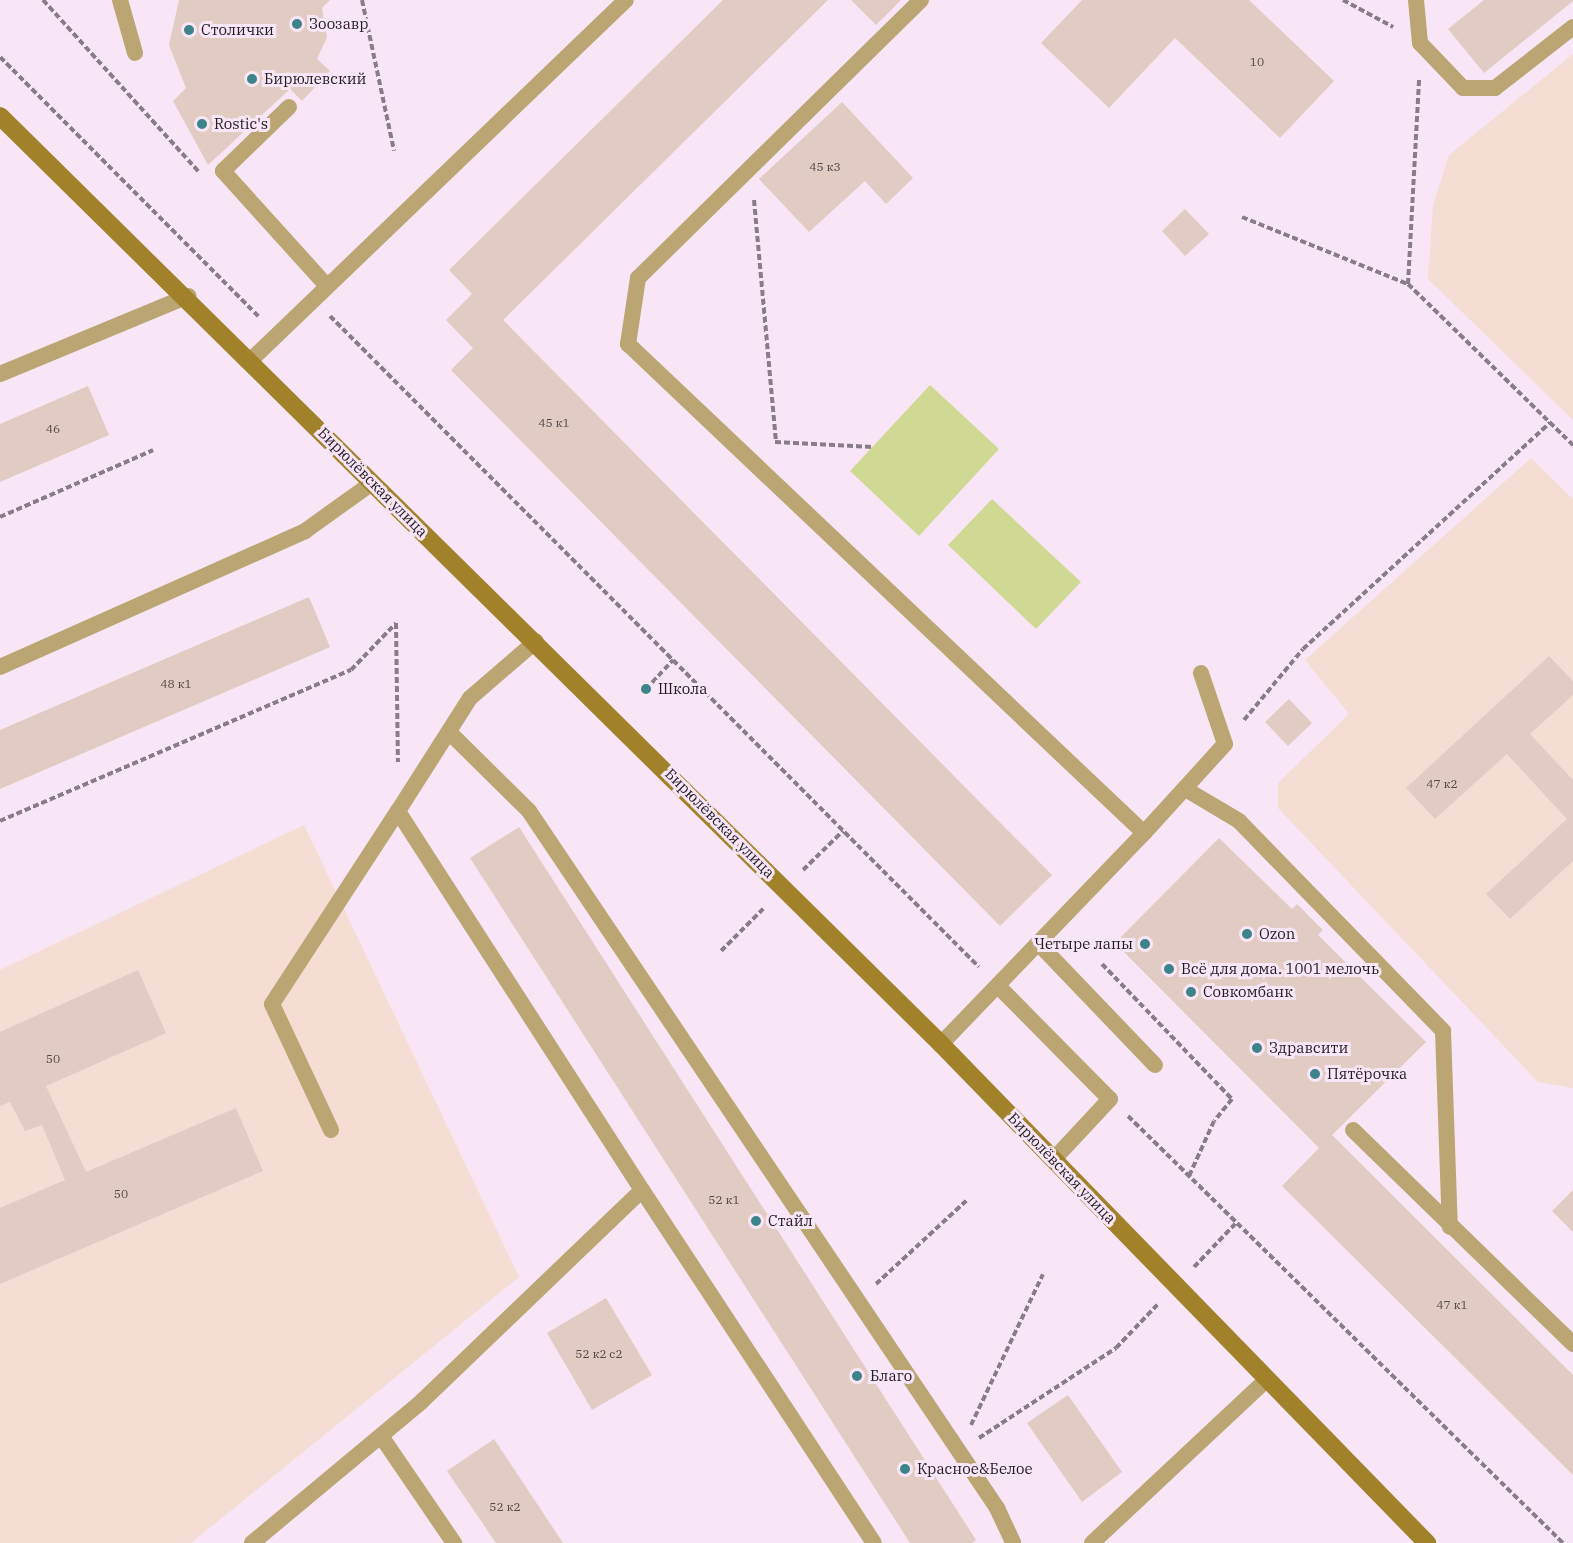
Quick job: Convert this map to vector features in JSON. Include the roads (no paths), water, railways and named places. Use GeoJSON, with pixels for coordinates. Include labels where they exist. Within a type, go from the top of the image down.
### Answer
{"type":"FeatureCollection","features":[{"type":"Feature","properties":{"kind":"street","name":"Бирюлёвская улица"},"geometry":{"type":"LineString","coordinates":[[0,116],[252,359],[372,483],[536,641],[941,1044],[1427,1543]]}},
{"type":"Feature","properties":{"kind":"lane"},"geometry":{"type":"LineString","coordinates":[[120,0],[135,53]]}},
{"type":"Feature","properties":{"kind":"lane"},"geometry":{"type":"LineString","coordinates":[[252,359],[626,0]]}},
{"type":"Feature","properties":{"kind":"lane"},"geometry":{"type":"LineString","coordinates":[[921,0],[751,163],[638,278],[628,344],[1144,833]]}},
{"type":"Feature","properties":{"kind":"lane"},"geometry":{"type":"LineString","coordinates":[[1416,0],[1420,43],[1463,88],[1495,88],[1573,27]]}},
{"type":"Feature","properties":{"kind":"lane"},"geometry":{"type":"LineString","coordinates":[[289,107],[223,171],[327,286]]}},
{"type":"Feature","properties":{"kind":"lane"},"geometry":{"type":"LineString","coordinates":[[0,374],[188,296]]}},
{"type":"Feature","properties":{"kind":"lane"},"geometry":{"type":"LineString","coordinates":[[0,667],[305,531],[372,483]]}},
{"type":"Feature","properties":{"kind":"lane"},"geometry":{"type":"LineString","coordinates":[[331,1130],[272,1004],[471,698],[536,641]]}},
{"type":"Feature","properties":{"kind":"lane"},"geometry":{"type":"LineString","coordinates":[[941,1044],[1187,790],[1225,744],[1201,673]]}},
{"type":"Feature","properties":{"kind":"lane"},"geometry":{"type":"LineString","coordinates":[[449,732],[529,811],[959,1451],[1013,1543]]}},
{"type":"Feature","properties":{"kind":"lane"},"geometry":{"type":"LineString","coordinates":[[1187,790],[1239,821],[1443,1031],[1450,1227]]}},
{"type":"Feature","properties":{"kind":"lane"},"geometry":{"type":"LineString","coordinates":[[398,811],[642,1190],[874,1543]]}},
{"type":"Feature","properties":{"kind":"lane"},"geometry":{"type":"LineString","coordinates":[[1038,943],[1155,1065]]}},
{"type":"Feature","properties":{"kind":"lane"},"geometry":{"type":"LineString","coordinates":[[998,986],[1110,1099],[1054,1159]]}},
{"type":"Feature","properties":{"kind":"lane"},"geometry":{"type":"LineString","coordinates":[[1353,1130],[1450,1227],[1573,1344]]}},
{"type":"Feature","properties":{"kind":"lane"},"geometry":{"type":"LineString","coordinates":[[252,1543],[381,1436],[642,1190]]}},
{"type":"Feature","properties":{"kind":"lane"},"geometry":{"type":"LineString","coordinates":[[1092,1543],[1266,1380]]}},
{"type":"Feature","properties":{"kind":"lane"},"geometry":{"type":"LineString","coordinates":[[381,1436],[454,1543]]}},
{"type":"Feature","properties":{"kind":"place","name":"Зоозавр"},"geometry":{"type":"Point","coordinates":[297,24]}},
{"type":"Feature","properties":{"kind":"place","name":"Столички"},"geometry":{"type":"Point","coordinates":[189,30]}},
{"type":"Feature","properties":{"kind":"place","name":"Бирюлевский"},"geometry":{"type":"Point","coordinates":[252,79]}},
{"type":"Feature","properties":{"kind":"place","name":"Rostic's"},"geometry":{"type":"Point","coordinates":[202,124]}},
{"type":"Feature","properties":{"kind":"place","name":"Школа"},"geometry":{"type":"Point","coordinates":[646,689]}},
{"type":"Feature","properties":{"kind":"place","name":"Ozon"},"geometry":{"type":"Point","coordinates":[1247,934]}},
{"type":"Feature","properties":{"kind":"place","name":"Четыре лапы"},"geometry":{"type":"Point","coordinates":[1145,944]}},
{"type":"Feature","properties":{"kind":"place","name":"Всё для дома. 1001 мелочь"},"geometry":{"type":"Point","coordinates":[1169,969]}},
{"type":"Feature","properties":{"kind":"place","name":"Совкомбанк"},"geometry":{"type":"Point","coordinates":[1191,992]}},
{"type":"Feature","properties":{"kind":"place","name":"Здравсити"},"geometry":{"type":"Point","coordinates":[1257,1048]}},
{"type":"Feature","properties":{"kind":"place","name":"Пятёрочка"},"geometry":{"type":"Point","coordinates":[1315,1074]}},
{"type":"Feature","properties":{"kind":"place","name":"Стайл"},"geometry":{"type":"Point","coordinates":[756,1221]}},
{"type":"Feature","properties":{"kind":"place","name":"Благо"},"geometry":{"type":"Point","coordinates":[857,1376]}},
{"type":"Feature","properties":{"kind":"place","name":"Красное&Белое"},"geometry":{"type":"Point","coordinates":[905,1469]}}]}
